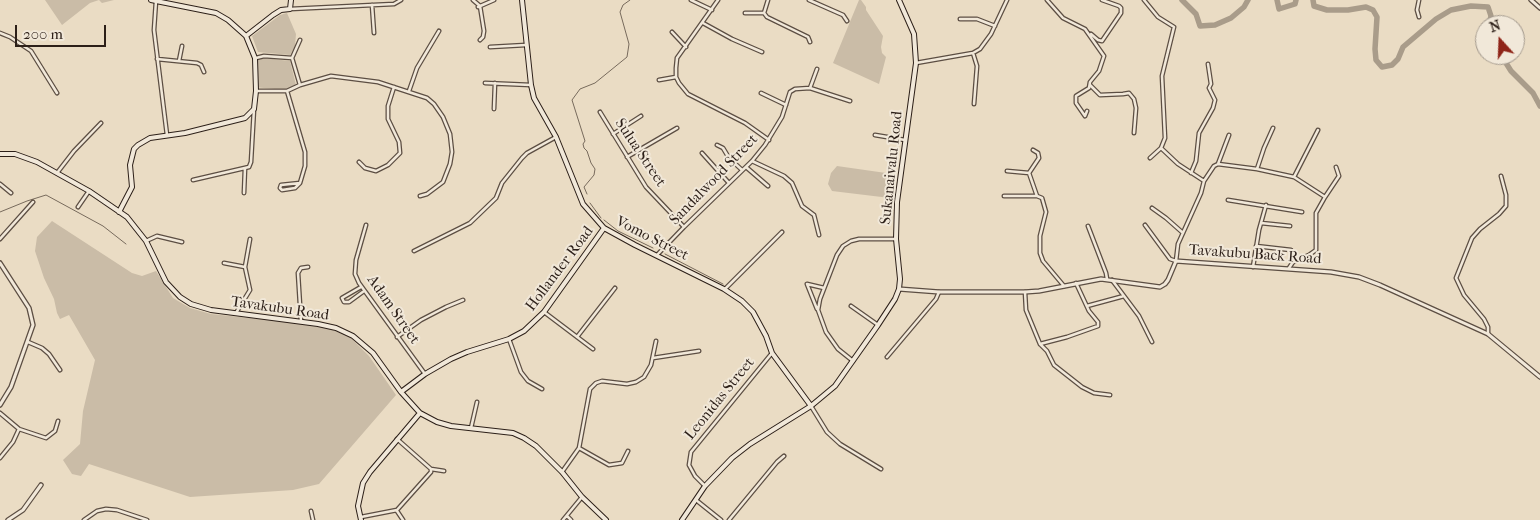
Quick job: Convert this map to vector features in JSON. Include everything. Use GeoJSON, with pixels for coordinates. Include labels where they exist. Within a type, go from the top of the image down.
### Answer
{"type":"FeatureCollection","features":[{"type":"Feature","properties":{"kind":"main road"},"geometry":{"type":"LineString","coordinates":[[119,212],[132,187],[130,165],[134,149],[138,144],[150,138],[185,133],[245,118],[254,109],[256,91],[255,58],[246,36],[228,20],[216,14],[151,0]]}},
{"type":"Feature","properties":{"kind":"main road"},"geometry":{"type":"LineString","coordinates":[[246,36],[273,15],[281,10],[290,8],[291,0]]}},
{"type":"Feature","properties":{"kind":"main road","name":"Vomo Street"},"geometry":{"type":"LineString","coordinates":[[522,0],[534,98],[556,137],[583,204],[604,228],[724,289],[742,301],[753,312],[766,336],[772,353],[811,406]]}},
{"type":"Feature","properties":{"kind":"main road","name":"Sukanaivalu Road"},"geometry":{"type":"LineString","coordinates":[[682,520],[705,486],[724,465],[741,451],[811,406],[835,386],[890,309],[899,289],[900,268],[896,238],[899,180],[916,63],[914,34],[899,0]]}},
{"type":"Feature","properties":{"kind":"main road","name":"Tavakubu Road"},"geometry":{"type":"LineString","coordinates":[[0,154],[15,154],[37,162],[89,191],[127,217],[146,242],[166,282],[180,298],[191,304],[211,310],[336,328],[353,336],[373,353],[401,392],[420,413],[437,422],[471,430],[513,433],[524,438],[536,446],[562,472],[582,497],[606,520]]}},
{"type":"Feature","properties":{"kind":"main road","name":"Hollander Road"},"geometry":{"type":"LineString","coordinates":[[401,392],[425,374],[451,359],[509,339],[524,331],[544,312],[604,228]]}},
{"type":"Feature","properties":{"kind":"main road"},"geometry":{"type":"LineString","coordinates":[[361,519],[358,506],[363,483],[370,472],[420,413]]}},
{"type":"Feature","properties":{"kind":"street"},"geometry":{"type":"LineString","coordinates":[[290,8],[394,4],[401,0]]}},
{"type":"Feature","properties":{"kind":"street"},"geometry":{"type":"LineString","coordinates":[[473,0],[479,7],[484,31],[483,37],[480,40]]}},
{"type":"Feature","properties":{"kind":"street"},"geometry":{"type":"LineString","coordinates":[[479,7],[486,1],[494,0]]}},
{"type":"Feature","properties":{"kind":"street"},"geometry":{"type":"LineString","coordinates":[[691,0],[712,10]]}},
{"type":"Feature","properties":{"kind":"street"},"geometry":{"type":"LineString","coordinates":[[718,0],[677,58],[676,77],[688,94],[745,123],[769,140]]}},
{"type":"Feature","properties":{"kind":"street"},"geometry":{"type":"LineString","coordinates":[[764,13],[768,0]]}},
{"type":"Feature","properties":{"kind":"street"},"geometry":{"type":"LineString","coordinates":[[809,0],[843,15],[847,21]]}},
{"type":"Feature","properties":{"kind":"street"},"geometry":{"type":"LineString","coordinates":[[916,63],[973,52],[986,42],[1007,0]]}},
{"type":"Feature","properties":{"kind":"street"},"geometry":{"type":"LineString","coordinates":[[1047,0],[1063,18],[1086,29],[1098,40],[1102,41],[1121,13],[1119,6],[1102,0]]}},
{"type":"Feature","properties":{"kind":"street"},"geometry":{"type":"LineString","coordinates":[[1144,0],[1158,17],[1174,27],[1162,76],[1165,138],[1161,148],[1150,158]]}},
{"type":"Feature","properties":{"kind":"street"},"geometry":{"type":"LineString","coordinates":[[1418,0],[1417,10],[1419,17]]}},
{"type":"Feature","properties":{"kind":"street"},"geometry":{"type":"LineString","coordinates":[[1531,0],[1540,8]]}},
{"type":"Feature","properties":{"kind":"street"},"geometry":{"type":"LineString","coordinates":[[156,2],[154,22],[167,135]]}},
{"type":"Feature","properties":{"kind":"street"},"geometry":{"type":"LineString","coordinates":[[372,5],[374,33]]}},
{"type":"Feature","properties":{"kind":"street"},"geometry":{"type":"LineString","coordinates":[[745,13],[764,13],[772,20],[808,37],[810,42]]}},
{"type":"Feature","properties":{"kind":"street"},"geometry":{"type":"LineString","coordinates":[[960,19],[977,19],[995,26]]}},
{"type":"Feature","properties":{"kind":"street"},"geometry":{"type":"LineString","coordinates":[[703,23],[732,39],[762,52]]}},
{"type":"Feature","properties":{"kind":"street"},"geometry":{"type":"LineString","coordinates":[[1086,29],[1104,56],[1099,71],[1092,79],[1089,88],[1078,94],[1075,99],[1085,116],[1087,111]]}},
{"type":"Feature","properties":{"kind":"street"},"geometry":{"type":"LineString","coordinates":[[409,91],[417,68],[439,31]]}},
{"type":"Feature","properties":{"kind":"street"},"geometry":{"type":"LineString","coordinates":[[672,32],[686,47]]}},
{"type":"Feature","properties":{"kind":"street"},"geometry":{"type":"LineString","coordinates":[[0,33],[31,50],[57,93]]}},
{"type":"Feature","properties":{"kind":"street"},"geometry":{"type":"LineString","coordinates":[[300,40],[292,58],[300,85]]}},
{"type":"Feature","properties":{"kind":"street"},"geometry":{"type":"LineString","coordinates":[[490,47],[528,45]]}},
{"type":"Feature","properties":{"kind":"street"},"geometry":{"type":"LineString","coordinates":[[179,61],[182,46]]}},
{"type":"Feature","properties":{"kind":"street"},"geometry":{"type":"LineString","coordinates":[[973,52],[977,66],[974,104]]}},
{"type":"Feature","properties":{"kind":"street"},"geometry":{"type":"LineString","coordinates":[[255,58],[264,56],[292,58]]}},
{"type":"Feature","properties":{"kind":"street"},"geometry":{"type":"LineString","coordinates":[[157,58],[200,64],[204,72]]}},
{"type":"Feature","properties":{"kind":"street"},"geometry":{"type":"LineString","coordinates":[[1191,173],[1196,161],[1199,133],[1213,108],[1215,100],[1209,88],[1211,84],[1208,64]]}},
{"type":"Feature","properties":{"kind":"street"},"geometry":{"type":"LineString","coordinates":[[817,69],[810,88],[850,100]]}},
{"type":"Feature","properties":{"kind":"street"},"geometry":{"type":"LineString","coordinates":[[256,91],[287,91],[331,76],[366,80],[409,91],[427,98],[443,117],[452,146],[450,164],[444,182],[427,194],[420,196]]}},
{"type":"Feature","properties":{"kind":"street"},"geometry":{"type":"LineString","coordinates":[[659,80],[676,77]]}},
{"type":"Feature","properties":{"kind":"street"},"geometry":{"type":"LineString","coordinates":[[485,83],[531,85]]}},
{"type":"Feature","properties":{"kind":"street"},"geometry":{"type":"LineString","coordinates":[[494,109],[495,83]]}},
{"type":"Feature","properties":{"kind":"street"},"geometry":{"type":"LineString","coordinates":[[1090,85],[1100,95],[1129,93],[1134,98],[1136,108],[1134,133]]}},
{"type":"Feature","properties":{"kind":"street"},"geometry":{"type":"LineString","coordinates":[[359,162],[365,168],[376,171],[388,166],[400,153],[399,142],[388,118],[388,106],[394,87]]}},
{"type":"Feature","properties":{"kind":"street","name":"Sandalwood Street"},"geometry":{"type":"LineString","coordinates":[[657,255],[752,160],[769,140],[786,105],[790,92],[795,89],[810,88]]}},
{"type":"Feature","properties":{"kind":"street"},"geometry":{"type":"LineString","coordinates":[[287,91],[305,152],[305,166],[300,183],[295,188],[282,190],[280,188],[281,185],[300,183]]}},
{"type":"Feature","properties":{"kind":"street"},"geometry":{"type":"LineString","coordinates":[[761,93],[786,105]]}},
{"type":"Feature","properties":{"kind":"street"},"geometry":{"type":"LineString","coordinates":[[193,180],[249,167],[251,162],[254,109]]}},
{"type":"Feature","properties":{"kind":"street","name":"Sulua Street"},"geometry":{"type":"LineString","coordinates":[[600,112],[646,186],[684,227]]}},
{"type":"Feature","properties":{"kind":"street"},"geometry":{"type":"LineString","coordinates":[[613,134],[641,116]]}},
{"type":"Feature","properties":{"kind":"street"},"geometry":{"type":"LineString","coordinates":[[58,173],[74,151],[101,123]]}},
{"type":"Feature","properties":{"kind":"street"},"geometry":{"type":"LineString","coordinates":[[627,156],[677,128]]}},
{"type":"Feature","properties":{"kind":"street"},"geometry":{"type":"LineString","coordinates":[[1257,169],[1273,128]]}},
{"type":"Feature","properties":{"kind":"street"},"geometry":{"type":"LineString","coordinates":[[1294,177],[1318,130]]}},
{"type":"Feature","properties":{"kind":"street"},"geometry":{"type":"LineString","coordinates":[[875,135],[905,140]]}},
{"type":"Feature","properties":{"kind":"street"},"geometry":{"type":"LineString","coordinates":[[1145,225],[1170,260],[1176,261],[1178,244],[1201,193],[1204,181],[1214,166],[1218,164],[1229,135]]}},
{"type":"Feature","properties":{"kind":"street"},"geometry":{"type":"LineString","coordinates":[[414,251],[470,223],[496,198],[502,183],[522,158],[527,153],[556,137]]}},
{"type":"Feature","properties":{"kind":"street"},"geometry":{"type":"LineString","coordinates":[[717,145],[723,148],[729,158],[742,170]]}},
{"type":"Feature","properties":{"kind":"street"},"geometry":{"type":"LineString","coordinates":[[1161,148],[1178,164],[1204,181]]}},
{"type":"Feature","properties":{"kind":"street"},"geometry":{"type":"LineString","coordinates":[[1029,173],[1040,158],[1033,150]]}},
{"type":"Feature","properties":{"kind":"street"},"geometry":{"type":"LineString","coordinates":[[702,153],[729,183]]}},
{"type":"Feature","properties":{"kind":"street"},"geometry":{"type":"LineString","coordinates":[[752,160],[784,176],[792,183],[802,206],[814,215],[819,235]]}},
{"type":"Feature","properties":{"kind":"street"},"geometry":{"type":"LineString","coordinates":[[1218,164],[1257,169],[1294,177],[1325,197]]}},
{"type":"Feature","properties":{"kind":"street"},"geometry":{"type":"LineString","coordinates":[[746,166],[768,186]]}},
{"type":"Feature","properties":{"kind":"street"},"geometry":{"type":"LineString","coordinates":[[1289,268],[1293,262],[1310,256],[1316,250],[1316,213],[1338,177],[1339,173],[1336,167]]}},
{"type":"Feature","properties":{"kind":"street"},"geometry":{"type":"LineString","coordinates":[[244,193],[245,168]]}},
{"type":"Feature","properties":{"kind":"street"},"geometry":{"type":"LineString","coordinates":[[1007,171],[1029,173]]}},
{"type":"Feature","properties":{"kind":"street"},"geometry":{"type":"LineString","coordinates":[[1029,173],[1037,196]]}},
{"type":"Feature","properties":{"kind":"street"},"geometry":{"type":"LineString","coordinates":[[1488,334],[1488,328],[1484,320],[1464,295],[1456,278],[1472,238],[1480,229],[1500,214],[1506,206],[1506,195],[1501,176]]}},
{"type":"Feature","properties":{"kind":"street"},"geometry":{"type":"LineString","coordinates":[[0,184],[11,193]]}},
{"type":"Feature","properties":{"kind":"street"},"geometry":{"type":"LineString","coordinates":[[78,207],[89,191]]}},
{"type":"Feature","properties":{"kind":"street"},"geometry":{"type":"LineString","coordinates":[[1004,196],[1037,196],[1042,198],[1046,212],[1040,236],[1040,253],[1043,261],[1064,286]]}},
{"type":"Feature","properties":{"kind":"street"},"geometry":{"type":"LineString","coordinates":[[1228,200],[1302,212]]}},
{"type":"Feature","properties":{"kind":"street"},"geometry":{"type":"LineString","coordinates":[[0,239],[33,202]]}},
{"type":"Feature","properties":{"kind":"street"},"geometry":{"type":"LineString","coordinates":[[1254,267],[1256,246],[1266,205]]}},
{"type":"Feature","properties":{"kind":"street"},"geometry":{"type":"LineString","coordinates":[[1152,208],[1183,233]]}},
{"type":"Feature","properties":{"kind":"street"},"geometry":{"type":"LineString","coordinates":[[1261,223],[1290,226]]}},
{"type":"Feature","properties":{"kind":"street","name":"Adam Street"},"geometry":{"type":"LineString","coordinates":[[366,225],[356,260],[355,274],[364,292],[425,374]]}},
{"type":"Feature","properties":{"kind":"street"},"geometry":{"type":"LineString","coordinates":[[1088,226],[1109,279],[1139,316],[1152,342]]}},
{"type":"Feature","properties":{"kind":"street"},"geometry":{"type":"LineString","coordinates":[[724,289],[782,232]]}},
{"type":"Feature","properties":{"kind":"street"},"geometry":{"type":"LineString","coordinates":[[146,242],[157,236],[182,242]]}},
{"type":"Feature","properties":{"kind":"street"},"geometry":{"type":"LineString","coordinates":[[818,310],[824,288],[837,255],[843,246],[859,239],[896,238]]}},
{"type":"Feature","properties":{"kind":"street"},"geometry":{"type":"LineString","coordinates":[[236,314],[250,290],[245,267],[250,239]]}},
{"type":"Feature","properties":{"kind":"street"},"geometry":{"type":"LineString","coordinates":[[1256,246],[1291,250]]}},
{"type":"Feature","properties":{"kind":"street","name":"Tavakubu Back Road"},"geometry":{"type":"LineString","coordinates":[[899,289],[939,292],[1039,292],[1076,283],[1109,279],[1160,287],[1168,280],[1176,261],[1331,272],[1359,277],[1488,334],[1540,377]]}},
{"type":"Feature","properties":{"kind":"street"},"geometry":{"type":"LineString","coordinates":[[0,263],[29,308],[33,328],[11,388],[0,405]]}},
{"type":"Feature","properties":{"kind":"street"},"geometry":{"type":"LineString","coordinates":[[224,263],[245,267]]}},
{"type":"Feature","properties":{"kind":"street"},"geometry":{"type":"LineString","coordinates":[[301,322],[298,273],[301,268],[308,267]]}},
{"type":"Feature","properties":{"kind":"street"},"geometry":{"type":"LineString","coordinates":[[1040,344],[1098,326],[1098,322],[1087,306],[1076,283]]}},
{"type":"Feature","properties":{"kind":"street"},"geometry":{"type":"LineString","coordinates":[[824,288],[807,284],[831,341],[853,360]]}},
{"type":"Feature","properties":{"kind":"street"},"geometry":{"type":"LineString","coordinates":[[361,287],[342,298],[344,302],[349,302],[364,292]]}},
{"type":"Feature","properties":{"kind":"street"},"geometry":{"type":"LineString","coordinates":[[577,337],[615,288]]}},
{"type":"Feature","properties":{"kind":"street"},"geometry":{"type":"LineString","coordinates":[[887,357],[936,299],[939,292]]}},
{"type":"Feature","properties":{"kind":"street"},"geometry":{"type":"LineString","coordinates":[[1025,292],[1026,310],[1040,344],[1047,351],[1054,365],[1082,387],[1094,393],[1110,395]]}},
{"type":"Feature","properties":{"kind":"street"},"geometry":{"type":"LineString","coordinates":[[1087,306],[1124,296]]}},
{"type":"Feature","properties":{"kind":"street"},"geometry":{"type":"LineString","coordinates":[[397,336],[421,320],[463,300]]}},
{"type":"Feature","properties":{"kind":"street"},"geometry":{"type":"LineString","coordinates":[[852,306],[878,325]]}},
{"type":"Feature","properties":{"kind":"street"},"geometry":{"type":"LineString","coordinates":[[544,312],[593,349]]}},
{"type":"Feature","properties":{"kind":"street"},"geometry":{"type":"LineString","coordinates":[[509,339],[521,372],[528,381],[542,389]]}},
{"type":"Feature","properties":{"kind":"street"},"geometry":{"type":"LineString","coordinates":[[562,472],[579,448],[587,396],[591,387],[602,381],[627,384],[640,380],[648,371],[656,341]]}},
{"type":"Feature","properties":{"kind":"street"},"geometry":{"type":"LineString","coordinates":[[28,342],[42,348],[49,354],[60,370]]}},
{"type":"Feature","properties":{"kind":"street"},"geometry":{"type":"LineString","coordinates":[[653,358],[699,351]]}},
{"type":"Feature","properties":{"kind":"street","name":"Leonidas Street"},"geometry":{"type":"LineString","coordinates":[[705,486],[695,476],[689,465],[691,452],[772,353]]}},
{"type":"Feature","properties":{"kind":"street"},"geometry":{"type":"LineString","coordinates":[[471,430],[477,402]]}},
{"type":"Feature","properties":{"kind":"street"},"geometry":{"type":"LineString","coordinates":[[811,406],[827,432],[840,444],[881,469]]}},
{"type":"Feature","properties":{"kind":"street"},"geometry":{"type":"LineString","coordinates":[[0,413],[19,429],[46,438],[55,431],[58,421]]}},
{"type":"Feature","properties":{"kind":"street"},"geometry":{"type":"LineString","coordinates":[[0,458],[13,442],[19,429]]}},
{"type":"Feature","properties":{"kind":"street"},"geometry":{"type":"LineString","coordinates":[[397,439],[431,469],[444,471]]}},
{"type":"Feature","properties":{"kind":"street"},"geometry":{"type":"LineString","coordinates":[[579,448],[609,466],[622,463],[628,451]]}},
{"type":"Feature","properties":{"kind":"street"},"geometry":{"type":"LineString","coordinates":[[729,520],[784,456]]}},
{"type":"Feature","properties":{"kind":"street"},"geometry":{"type":"LineString","coordinates":[[361,519],[397,510],[429,474],[431,469]]}},
{"type":"Feature","properties":{"kind":"street"},"geometry":{"type":"LineString","coordinates":[[8,520],[23,510],[41,485]]}},
{"type":"Feature","properties":{"kind":"street"},"geometry":{"type":"LineString","coordinates":[[563,520],[582,497]]}},
{"type":"Feature","properties":{"kind":"street"},"geometry":{"type":"LineString","coordinates":[[696,500],[720,520]]}},
{"type":"Feature","properties":{"kind":"street"},"geometry":{"type":"LineString","coordinates":[[84,520],[98,511],[106,509],[117,510],[147,520]]}},
{"type":"Feature","properties":{"kind":"street"},"geometry":{"type":"LineString","coordinates":[[397,510],[403,520]]}},
{"type":"Feature","properties":{"kind":"street"},"geometry":{"type":"LineString","coordinates":[[311,511],[313,520]]}},
{"type":"Feature","properties":{"kind":"street"},"geometry":{"type":"LineString","coordinates":[[567,516],[571,520]]}},
{"type":"Feature","properties":{"kind":"shaded area"},"geometry":{"type":"Polygon","coordinates":[[[45,0],[99,0],[90,3],[62,25],[45,0]]]}},
{"type":"Feature","properties":{"kind":"shaded area"},"geometry":{"type":"Polygon","coordinates":[[[99,0],[114,0],[102,3],[99,0]]]}},
{"type":"Feature","properties":{"kind":"shaded area"},"geometry":{"type":"Polygon","coordinates":[[[859,0],[866,7],[866,10],[883,36],[881,47],[882,53],[886,57],[879,84],[833,63],[859,0]]]}},
{"type":"Feature","properties":{"kind":"shaded area"},"geometry":{"type":"Polygon","coordinates":[[[287,13],[296,34],[295,46],[290,55],[258,52],[252,36],[280,15],[287,13]]]}},
{"type":"Feature","properties":{"kind":"shaded area"},"geometry":{"type":"Polygon","coordinates":[[[264,58],[290,61],[296,85],[286,90],[253,87],[255,61],[264,58]]]}},
{"type":"Feature","properties":{"kind":"shaded area"},"geometry":{"type":"Polygon","coordinates":[[[837,166],[893,174],[890,198],[832,191],[828,184],[831,173],[837,166]]]}},
{"type":"Feature","properties":{"kind":"shaded area"},"geometry":{"type":"Polygon","coordinates":[[[52,221],[132,273],[142,276],[156,271],[173,298],[190,308],[211,314],[318,325],[352,339],[369,356],[396,395],[319,484],[293,490],[190,497],[89,464],[81,476],[72,474],[63,460],[80,444],[83,411],[95,360],[69,315],[60,319],[35,251],[37,237],[52,221]]]}},
{"type":"Feature","properties":{"kind":"waterway"},"geometry":{"type":"LineString","coordinates":[[587,194],[584,187],[594,175],[595,169],[584,148],[583,144],[585,141],[572,100],[580,89],[595,83],[627,57],[629,44],[620,12],[623,5],[630,0]]}},
{"type":"Feature","properties":{"kind":"waterway"},"geometry":{"type":"LineString","coordinates":[[1182,0],[1196,14],[1200,26],[1215,25],[1231,18],[1244,7],[1248,0]]}},
{"type":"Feature","properties":{"kind":"waterway"},"geometry":{"type":"LineString","coordinates":[[1277,0],[1279,9],[1295,4],[1296,0]]}},
{"type":"Feature","properties":{"kind":"waterway"},"geometry":{"type":"LineString","coordinates":[[1313,0],[1314,6],[1327,10],[1348,10],[1366,7],[1373,10],[1377,17],[1376,60],[1382,67],[1392,65],[1398,59],[1403,47],[1436,19],[1451,10],[1471,6],[1488,7],[1491,15]]}},
{"type":"Feature","properties":{"kind":"waterway"},"geometry":{"type":"LineString","coordinates":[[1507,65],[1533,93],[1540,106]]}},
{"type":"Feature","properties":{"kind":"waterway"},"geometry":{"type":"LineString","coordinates":[[0,212],[46,195],[103,226],[126,244]]}},
{"type":"Feature","properties":{"kind":"waterway"},"geometry":{"type":"LineString","coordinates":[[590,203],[601,218]]}},
{"type":"Feature","properties":{"kind":"waterway"},"geometry":{"type":"LineString","coordinates":[[604,220],[618,231],[653,248]]}},
{"type":"Feature","properties":{"kind":"waterway"},"geometry":{"type":"LineString","coordinates":[[665,254],[723,284]]}}]}
